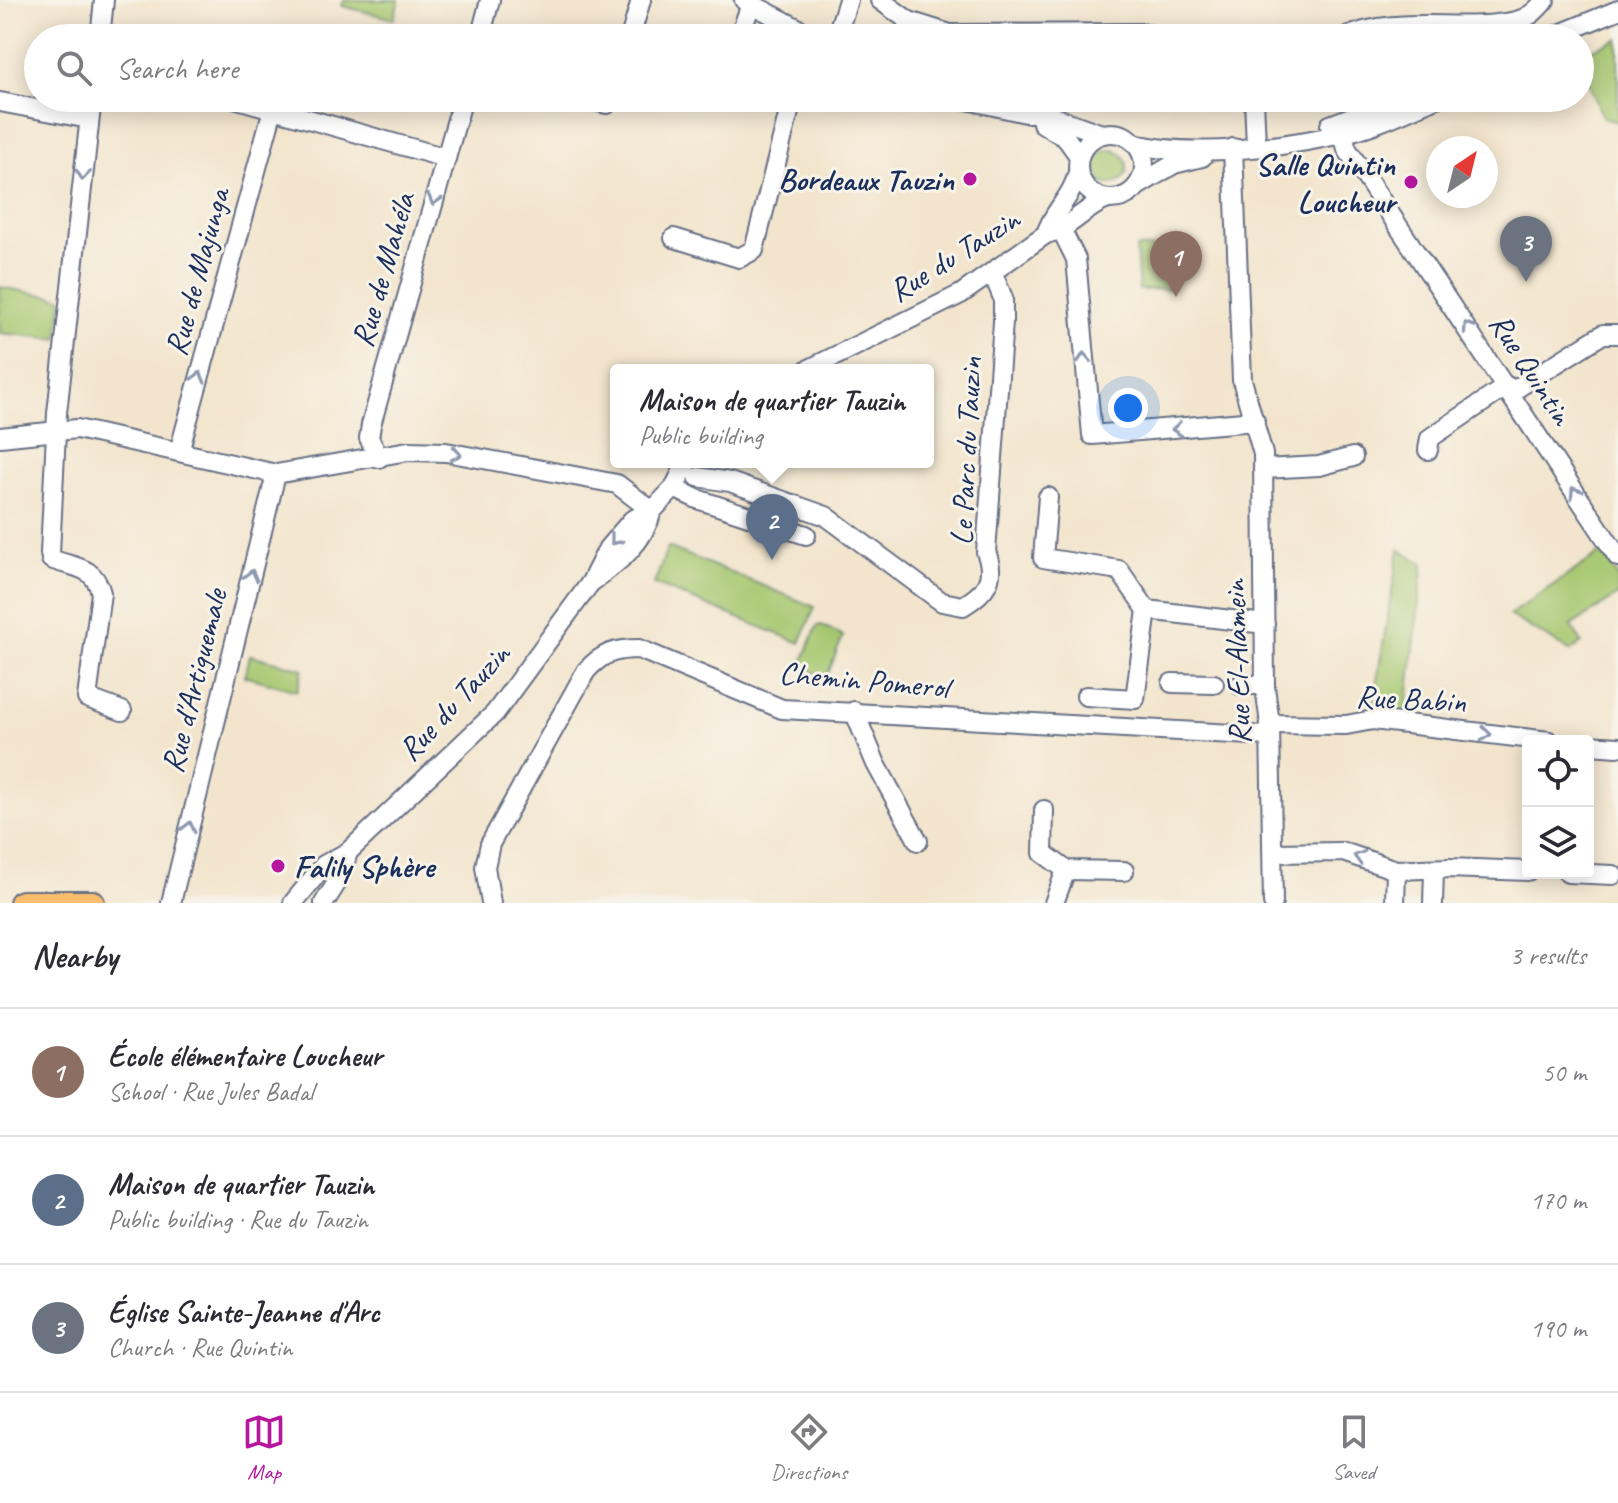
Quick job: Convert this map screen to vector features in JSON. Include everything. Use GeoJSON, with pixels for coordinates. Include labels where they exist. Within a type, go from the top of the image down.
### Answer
{"type":"FeatureCollection","features":[{"type":"Feature","properties":{"kind":"main road"},"geometry":{"type":"LineString","coordinates":[[22,903],[92,903]]}},
{"type":"Feature","properties":{"kind":"street"},"geometry":{"type":"LineString","coordinates":[[101,24],[103,0]]}},
{"type":"Feature","properties":{"kind":"street"},"geometry":{"type":"LineString","coordinates":[[484,24],[490,0]]}},
{"type":"Feature","properties":{"kind":"street"},"geometry":{"type":"LineString","coordinates":[[634,24],[641,0]]}},
{"type":"Feature","properties":{"kind":"street"},"geometry":{"type":"LineString","coordinates":[[840,24],[848,0]]}},
{"type":"Feature","properties":{"kind":"street"},"geometry":{"type":"LineString","coordinates":[[880,0],[909,21],[918,24]]}},
{"type":"Feature","properties":{"kind":"street"},"geometry":{"type":"LineString","coordinates":[[1436,24],[1515,21],[1538,10],[1545,0]]}},
{"type":"Feature","properties":{"kind":"street"},"geometry":{"type":"LineString","coordinates":[[742,24],[748,2],[790,24]]}},
{"type":"Feature","properties":{"kind":"street"},"geometry":{"type":"LineString","coordinates":[[1584,24],[1618,10]]}},
{"type":"Feature","properties":{"kind":"street"},"geometry":{"type":"LineString","coordinates":[[1594,33],[1618,24]]}},
{"type":"Feature","properties":{"kind":"street"},"geometry":{"type":"LineString","coordinates":[[0,102],[24,107]]}},
{"type":"Feature","properties":{"kind":"street"},"geometry":{"type":"LineString","coordinates":[[52,112],[89,119]]}},
{"type":"Feature","properties":{"kind":"street"},"geometry":{"type":"LineString","coordinates":[[90,112],[57,413],[59,431],[51,559],[90,571],[98,581],[101,593],[87,698],[122,711]]}},
{"type":"Feature","properties":{"kind":"street","name":"Rue de Majunga"},"geometry":{"type":"LineString","coordinates":[[179,452],[272,112]]}},
{"type":"Feature","properties":{"kind":"street"},"geometry":{"type":"LineString","coordinates":[[284,112],[446,158]]}},
{"type":"Feature","properties":{"kind":"street","name":"Rue de Mahéla"},"geometry":{"type":"LineString","coordinates":[[379,458],[369,438],[371,425],[459,112]]}},
{"type":"Feature","properties":{"kind":"street"},"geometry":{"type":"LineString","coordinates":[[674,238],[739,258],[754,250],[789,112]]}},
{"type":"Feature","properties":{"kind":"street"},"geometry":{"type":"LineString","coordinates":[[1021,112],[1043,113],[1102,134]]}},
{"type":"Feature","properties":{"kind":"street"},"geometry":{"type":"LineString","coordinates":[[1254,112],[1255,139]]}},
{"type":"Feature","properties":{"kind":"street"},"geometry":{"type":"LineString","coordinates":[[1026,113],[1061,134],[1078,164],[1083,186],[1094,195],[1108,199],[1130,194],[1174,164],[1255,139],[1327,126],[1364,112]]}},
{"type":"Feature","properties":{"kind":"street"},"geometry":{"type":"LineString","coordinates":[[1169,147],[1181,141],[1343,134],[1400,112]]}},
{"type":"Feature","properties":{"kind":"street"},"geometry":{"type":"LineString","coordinates":[[1078,164],[1092,138],[1102,134],[1114,133],[1136,144],[1224,149]]}},
{"type":"Feature","properties":{"kind":"street","name":"Rue Quintin"},"geometry":{"type":"LineString","coordinates":[[1343,134],[1347,149],[1618,557]]}},
{"type":"Feature","properties":{"kind":"street"},"geometry":{"type":"LineString","coordinates":[[1136,144],[1146,165],[1137,187]]}},
{"type":"Feature","properties":{"kind":"street","name":"Rue El-Alamein"},"geometry":{"type":"LineString","coordinates":[[1224,149],[1242,380],[1262,443],[1265,685],[1273,903]]}},
{"type":"Feature","properties":{"kind":"street","name":"Rue du Tauzin"},"geometry":{"type":"LineString","coordinates":[[1054,232],[1050,220],[1074,189],[1078,164]]}},
{"type":"Feature","properties":{"kind":"street","name":"Rue du Tauzin"},"geometry":{"type":"LineString","coordinates":[[819,364],[961,294],[1091,204],[1108,199]]}},
{"type":"Feature","properties":{"kind":"street"},"geometry":{"type":"LineString","coordinates":[[1054,232],[1076,259],[1092,435],[1255,421]]}},
{"type":"Feature","properties":{"kind":"street","name":"Le Parc du Tauzin"},"geometry":{"type":"LineString","coordinates":[[692,469],[826,516],[942,602],[963,606],[979,596],[990,582],[992,565],[986,552],[1003,322],[1003,298],[993,274]]}},
{"type":"Feature","properties":{"kind":"street"},"geometry":{"type":"LineString","coordinates":[[1428,450],[1430,438],[1509,389],[1603,334],[1618,334]]}},
{"type":"Feature","properties":{"kind":"street"},"geometry":{"type":"LineString","coordinates":[[0,437],[59,431],[96,432],[276,474],[408,451],[435,451],[617,484],[652,511]]}},
{"type":"Feature","properties":{"kind":"street"},"geometry":{"type":"LineString","coordinates":[[1263,469],[1319,466],[1353,457]]}},
{"type":"Feature","properties":{"kind":"street","name":"Rue du Tauzin"},"geometry":{"type":"LineString","coordinates":[[293,903],[324,865],[348,852],[495,713],[591,582],[622,559],[646,534],[652,511],[692,469]]}},
{"type":"Feature","properties":{"kind":"street","name":"Rue d'Artiguemale"},"geometry":{"type":"LineString","coordinates":[[171,903],[276,474]]}},
{"type":"Feature","properties":{"kind":"street"},"geometry":{"type":"LineString","coordinates":[[674,488],[697,499],[806,535]]}},
{"type":"Feature","properties":{"kind":"street"},"geometry":{"type":"LineString","coordinates":[[1048,497],[1043,558],[1119,570],[1147,610],[1135,699],[1086,696]]}},
{"type":"Feature","properties":{"kind":"street"},"geometry":{"type":"LineString","coordinates":[[1147,610],[1265,624]]}},
{"type":"Feature","properties":{"kind":"street","name":"Chemin Pomerol"},"geometry":{"type":"LineString","coordinates":[[491,903],[485,867],[490,844],[578,684],[599,656],[616,649],[639,649],[782,709],[854,711],[1025,724],[1269,730]]}},
{"type":"Feature","properties":{"kind":"street"},"geometry":{"type":"LineString","coordinates":[[1172,683],[1214,684]]}},
{"type":"Feature","properties":{"kind":"street"},"geometry":{"type":"LineString","coordinates":[[1240,685],[1265,685]]}},
{"type":"Feature","properties":{"kind":"street"},"geometry":{"type":"LineString","coordinates":[[854,711],[876,764],[918,841]]}},
{"type":"Feature","properties":{"kind":"street","name":"Rue Babin"},"geometry":{"type":"LineString","coordinates":[[1269,730],[1373,720],[1522,738]]}},
{"type":"Feature","properties":{"kind":"street"},"geometry":{"type":"LineString","coordinates":[[1594,745],[1618,747]]}},
{"type":"Feature","properties":{"kind":"street"},"geometry":{"type":"LineString","coordinates":[[1044,810],[1043,853],[1066,870],[1124,871]]}},
{"type":"Feature","properties":{"kind":"street","name":"Rue du Tauzin"},"geometry":{"type":"LineString","coordinates":[[324,903],[341,876],[348,852]]}},
{"type":"Feature","properties":{"kind":"street"},"geometry":{"type":"LineString","coordinates":[[1273,853],[1343,852],[1396,870],[1522,871]]}},
{"type":"Feature","properties":{"kind":"street"},"geometry":{"type":"LineString","coordinates":[[1054,903],[1066,870]]}},
{"type":"Feature","properties":{"kind":"street"},"geometry":{"type":"LineString","coordinates":[[1395,903],[1396,870]]}},
{"type":"Feature","properties":{"kind":"street"},"geometry":{"type":"LineString","coordinates":[[1433,903],[1434,871]]}},
{"type":"Feature","properties":{"kind":"street"},"geometry":{"type":"LineString","coordinates":[[1594,874],[1613,875]]}},
{"type":"Feature","properties":{"kind":"green space"},"geometry":{"type":"Polygon","coordinates":[[[344,0],[399,0],[394,19],[342,6],[344,0]]]}},
{"type":"Feature","properties":{"kind":"green space"},"geometry":{"type":"Polygon","coordinates":[[[1618,39],[1618,122],[1603,118],[1594,96],[1594,48],[1618,39]]]}},
{"type":"Feature","properties":{"kind":"green space"},"geometry":{"type":"Polygon","coordinates":[[[1110,150],[1122,155],[1127,167],[1122,179],[1110,184],[1098,179],[1093,167],[1098,155],[1110,150]]]}},
{"type":"Feature","properties":{"kind":"green space"},"geometry":{"type":"Polygon","coordinates":[[[1168,247],[1170,289],[1139,290],[1136,248],[1168,247]]]}},
{"type":"Feature","properties":{"kind":"green space"},"geometry":{"type":"Polygon","coordinates":[[[0,287],[62,298],[58,339],[0,333],[0,287]]]}},
{"type":"Feature","properties":{"kind":"green space"},"geometry":{"type":"Polygon","coordinates":[[[668,547],[815,607],[800,643],[654,584],[668,547]]]}},
{"type":"Feature","properties":{"kind":"green space"},"geometry":{"type":"Polygon","coordinates":[[[1399,549],[1423,563],[1406,719],[1371,716],[1399,549]]]}},
{"type":"Feature","properties":{"kind":"green space"},"geometry":{"type":"Polygon","coordinates":[[[1602,552],[1618,576],[1618,595],[1571,626],[1582,643],[1570,651],[1509,615],[1602,552]]]}},
{"type":"Feature","properties":{"kind":"green space"},"geometry":{"type":"Polygon","coordinates":[[[817,626],[843,636],[827,676],[823,677],[801,666],[817,626]]]}},
{"type":"Feature","properties":{"kind":"green space"},"geometry":{"type":"Polygon","coordinates":[[[250,655],[303,669],[297,691],[245,676],[250,655]]]}},
{"type":"Feature","properties":{"kind":"place","name":"Bordeaux Tauzin"},"geometry":{"type":"Point","coordinates":[970,179]}},
{"type":"Feature","properties":{"kind":"place","name":"Salle Quintin Loucheur"},"geometry":{"type":"Point","coordinates":[1411,182]}},
{"type":"Feature","properties":{"kind":"place","name":"Église Sainte-Jeanne d'Arc"},"geometry":{"type":"Point","coordinates":[1526,282]}},
{"type":"Feature","properties":{"kind":"place","name":"École élémentaire Loucheur"},"geometry":{"type":"Point","coordinates":[1176,297]}},
{"type":"Feature","properties":{"kind":"place","name":"Maison de quartier Tauzin"},"geometry":{"type":"Point","coordinates":[772,560]}},
{"type":"Feature","properties":{"kind":"place","name":"Falily Sphère"},"geometry":{"type":"Point","coordinates":[278,866]}}]}
